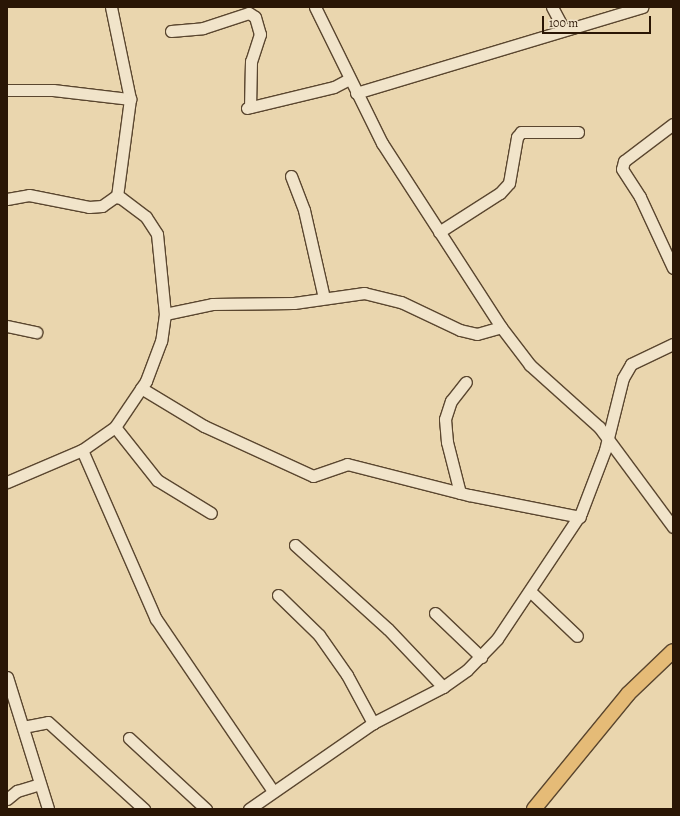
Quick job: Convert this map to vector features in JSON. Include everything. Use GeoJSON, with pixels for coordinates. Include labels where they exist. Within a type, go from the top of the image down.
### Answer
{"type":"FeatureCollection","features":[{"type":"Feature","properties":{"kind":"main road"},"geometry":{"type":"LineString","coordinates":[[534,809],[628,694],[673,651]]}},
{"type":"Feature","properties":{"kind":"main road"},"geometry":{"type":"LineString","coordinates":[[546,809],[621,716],[673,664]]}},
{"type":"Feature","properties":{"kind":"street"},"geometry":{"type":"LineString","coordinates":[[111,7],[130,99],[117,197]]}},
{"type":"Feature","properties":{"kind":"street"},"geometry":{"type":"LineString","coordinates":[[315,7],[356,93],[382,143],[501,327],[530,365],[606,436],[673,527]]}},
{"type":"Feature","properties":{"kind":"street"},"geometry":{"type":"LineString","coordinates":[[552,7],[564,30]]}},
{"type":"Feature","properties":{"kind":"street"},"geometry":{"type":"LineString","coordinates":[[356,93],[564,30],[619,11],[642,7]]}},
{"type":"Feature","properties":{"kind":"street"},"geometry":{"type":"LineString","coordinates":[[171,31],[203,28],[249,13],[255,17],[260,34],[251,61],[248,108],[334,87],[349,78]]}},
{"type":"Feature","properties":{"kind":"street"},"geometry":{"type":"LineString","coordinates":[[7,90],[53,90],[130,99]]}},
{"type":"Feature","properties":{"kind":"street"},"geometry":{"type":"LineString","coordinates":[[673,124],[624,161],[622,169],[640,197],[673,268]]}},
{"type":"Feature","properties":{"kind":"street"},"geometry":{"type":"LineString","coordinates":[[439,232],[500,193],[509,183],[517,137],[521,132],[578,132]]}},
{"type":"Feature","properties":{"kind":"street"},"geometry":{"type":"LineString","coordinates":[[291,176],[304,210],[324,298]]}},
{"type":"Feature","properties":{"kind":"street"},"geometry":{"type":"LineString","coordinates":[[7,199],[29,195],[89,207],[102,206],[117,197]]}},
{"type":"Feature","properties":{"kind":"street"},"geometry":{"type":"LineString","coordinates":[[7,482],[82,450],[115,427],[141,388],[161,341],[165,314],[157,234],[146,217],[117,197]]}},
{"type":"Feature","properties":{"kind":"street"},"geometry":{"type":"LineString","coordinates":[[165,314],[212,304],[294,303],[364,293],[384,296],[460,330],[477,334],[501,327]]}},
{"type":"Feature","properties":{"kind":"street"},"geometry":{"type":"LineString","coordinates":[[7,326],[36,332]]}},
{"type":"Feature","properties":{"kind":"street"},"geometry":{"type":"LineString","coordinates":[[249,809],[272,790],[373,723],[443,687],[481,657],[532,593],[580,517],[605,450],[606,436],[623,378],[631,364],[673,344]]}},
{"type":"Feature","properties":{"kind":"street"},"geometry":{"type":"LineString","coordinates":[[460,493],[447,442],[445,419],[451,401],[466,382]]}},
{"type":"Feature","properties":{"kind":"street"},"geometry":{"type":"LineString","coordinates":[[141,388],[204,426],[313,476],[347,464],[460,493],[580,517]]}},
{"type":"Feature","properties":{"kind":"street"},"geometry":{"type":"LineString","coordinates":[[115,427],[157,480],[211,512]]}},
{"type":"Feature","properties":{"kind":"street"},"geometry":{"type":"LineString","coordinates":[[82,450],[156,619],[272,790]]}},
{"type":"Feature","properties":{"kind":"street"},"geometry":{"type":"LineString","coordinates":[[295,545],[388,628],[443,687]]}},
{"type":"Feature","properties":{"kind":"street"},"geometry":{"type":"LineString","coordinates":[[532,593],[577,636]]}},
{"type":"Feature","properties":{"kind":"street"},"geometry":{"type":"LineString","coordinates":[[278,595],[323,639],[373,723]]}},
{"type":"Feature","properties":{"kind":"street"},"geometry":{"type":"LineString","coordinates":[[435,613],[481,657]]}},
{"type":"Feature","properties":{"kind":"street"},"geometry":{"type":"LineString","coordinates":[[7,677],[48,809]]}},
{"type":"Feature","properties":{"kind":"street"},"geometry":{"type":"LineString","coordinates":[[23,728],[48,722],[144,809]]}},
{"type":"Feature","properties":{"kind":"street"},"geometry":{"type":"LineString","coordinates":[[129,738],[206,809]]}},
{"type":"Feature","properties":{"kind":"street"},"geometry":{"type":"LineString","coordinates":[[7,799],[17,791],[40,784]]}}]}
